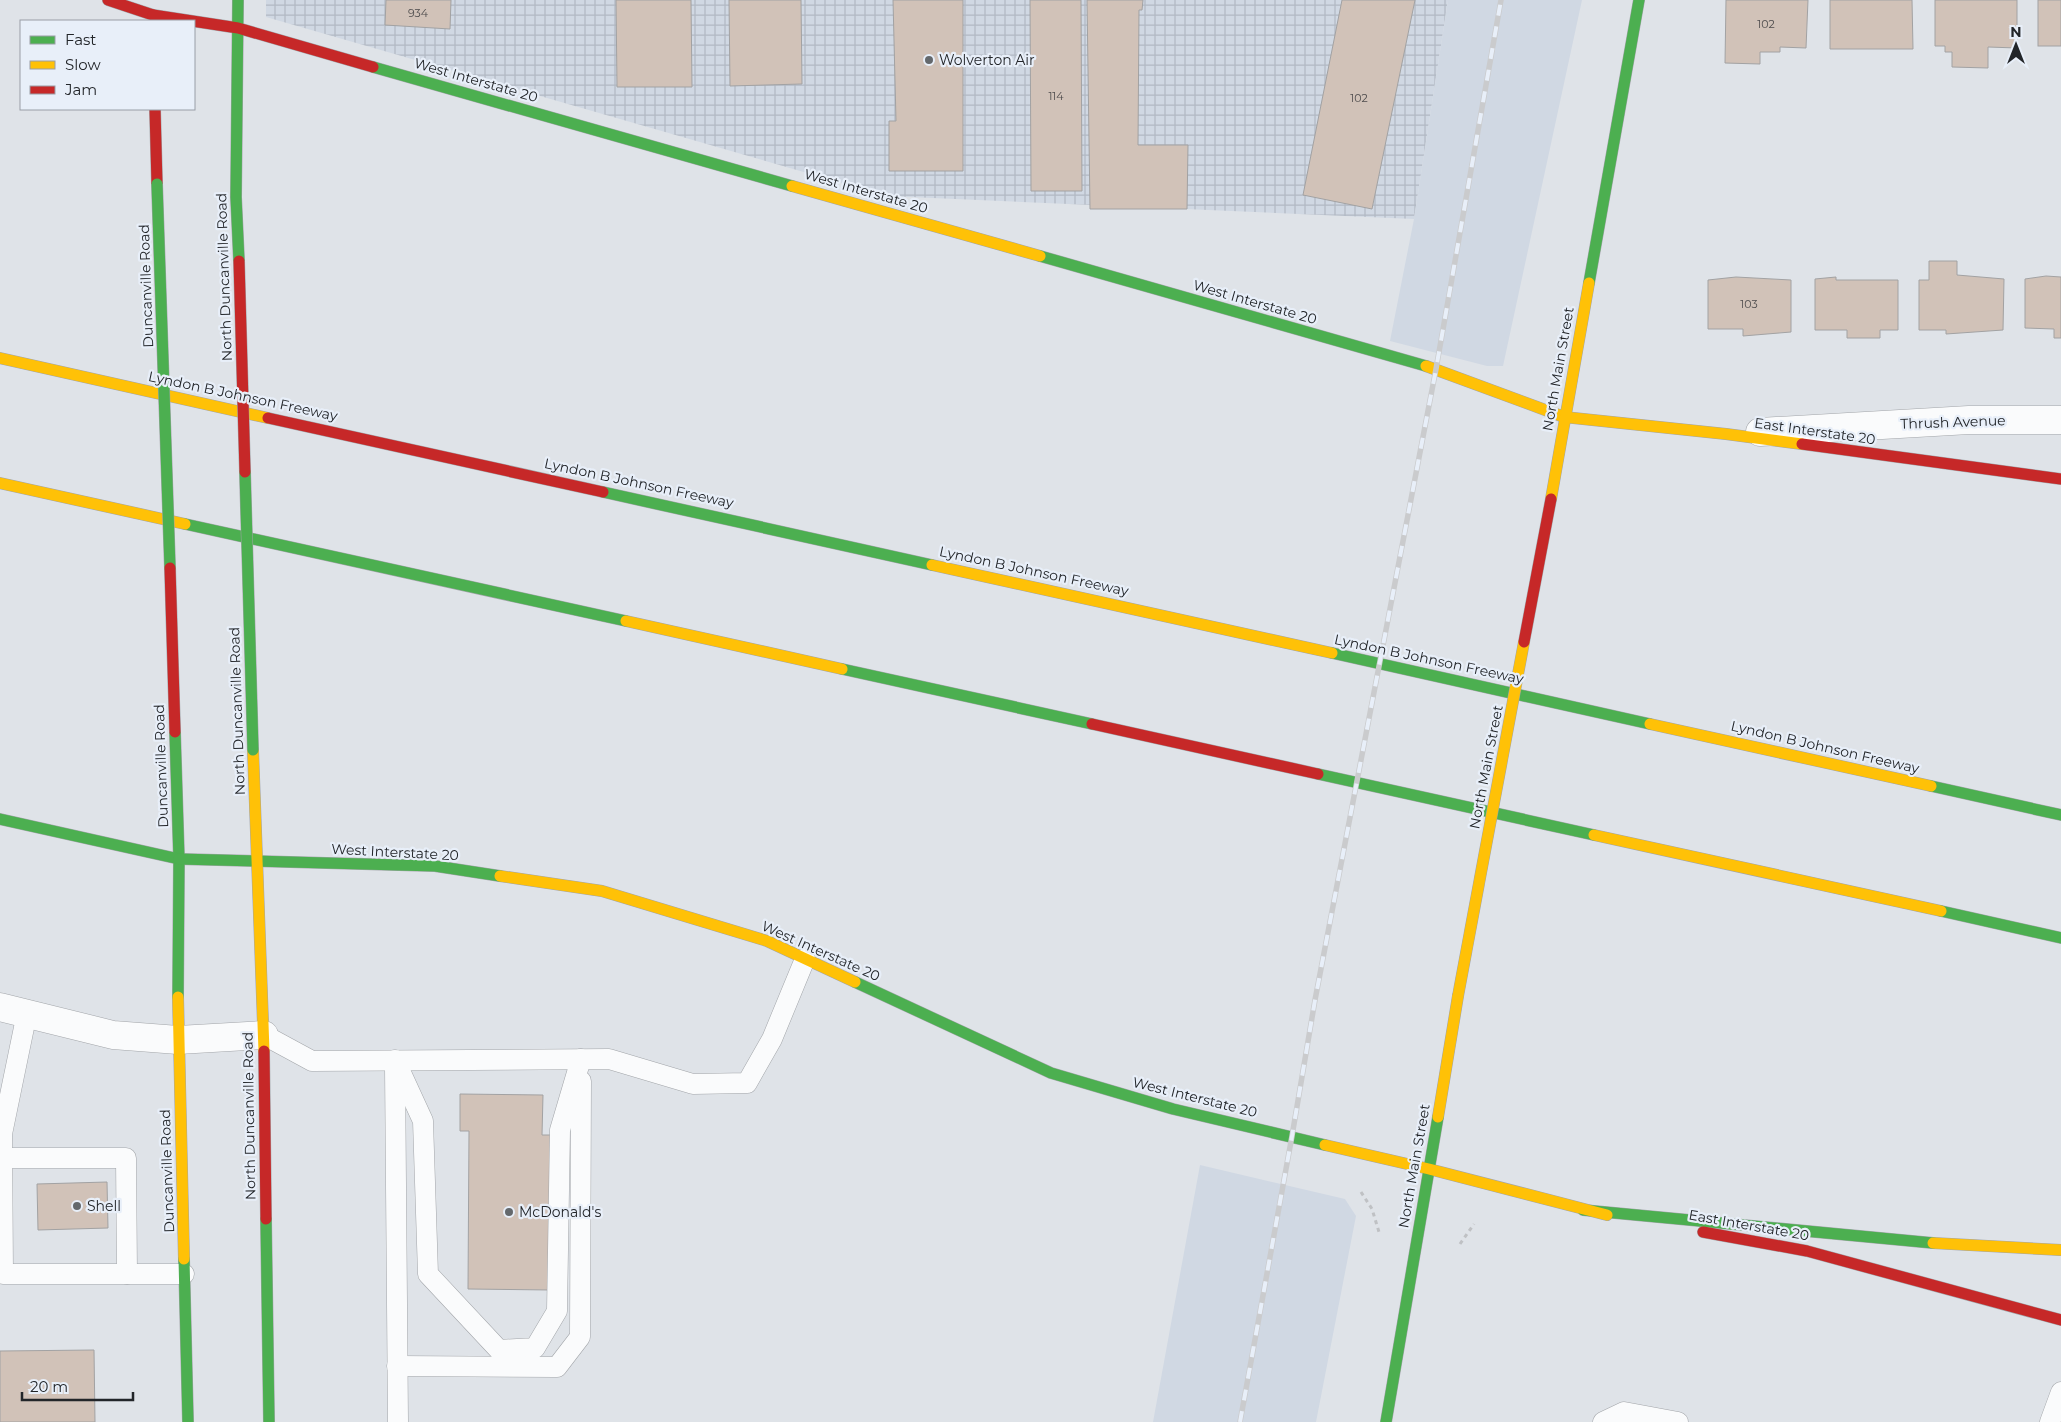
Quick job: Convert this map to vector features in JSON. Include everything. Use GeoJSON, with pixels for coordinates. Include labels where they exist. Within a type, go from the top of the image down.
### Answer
{"type":"FeatureCollection","features":[{"type":"Feature","properties":{"kind":"main road","name":"West Interstate 20"},"geometry":{"type":"LineString","coordinates":[[108,0],[153,18],[170,20]]}},
{"type":"Feature","properties":{"kind":"main road"},"geometry":{"type":"LineString","coordinates":[[153,0],[153,18]]}},
{"type":"Feature","properties":{"kind":"main road","name":"North Duncanville Road"},"geometry":{"type":"LineString","coordinates":[[238,0],[236,196],[256,861],[264,1035],[269,1422]]}},
{"type":"Feature","properties":{"kind":"main road","name":"North Main Street"},"geometry":{"type":"LineString","coordinates":[[1386,1422],[1458,996],[1551,499],[1639,0]]}},
{"type":"Feature","properties":{"kind":"main road","name":"West Interstate 20"},"geometry":{"type":"LineString","coordinates":[[195,23],[238,28],[1436,369],[1564,417]]}},
{"type":"Feature","properties":{"kind":"main road","name":"Duncanville Road"},"geometry":{"type":"LineString","coordinates":[[155,110],[179,859],[178,1040],[188,1422]]}},
{"type":"Feature","properties":{"kind":"main road","name":"Lyndon B Johnson Freeway"},"geometry":{"type":"LineString","coordinates":[[0,358],[2061,815]]}},
{"type":"Feature","properties":{"kind":"main road","name":"East Interstate 20"},"geometry":{"type":"LineString","coordinates":[[1564,417],[1726,434],[2061,479]]}},
{"type":"Feature","properties":{"kind":"main road"},"geometry":{"type":"LineString","coordinates":[[0,483],[2061,938]]}},
{"type":"Feature","properties":{"kind":"main road","name":"West Interstate 20"},"geometry":{"type":"LineString","coordinates":[[0,820],[179,859],[435,866],[602,892],[767,941],[1051,1073],[1173,1109],[1429,1169]]}},
{"type":"Feature","properties":{"kind":"main road","name":"East Interstate 20"},"geometry":{"type":"LineString","coordinates":[[1429,1169],[1583,1210],[1807,1251],[2061,1320]]}},
{"type":"Feature","properties":{"kind":"main road"},"geometry":{"type":"LineString","coordinates":[[1583,1210],[1931,1243],[2061,1250]]}},
{"type":"Feature","properties":{"kind":"street","name":"Thrush Avenue"},"geometry":{"type":"LineString","coordinates":[[1726,434],[1969,420],[2061,420]]}},
{"type":"Feature","properties":{"kind":"street"},"geometry":{"type":"LineString","coordinates":[[0,1007],[113,1034],[178,1040],[264,1035]]}},
{"type":"Feature","properties":{"kind":"lane"},"geometry":{"type":"LineString","coordinates":[[264,1035],[312,1061],[609,1059],[693,1084],[746,1083],[772,1040],[805,959]]}},
{"type":"Feature","properties":{"kind":"lane"},"geometry":{"type":"LineString","coordinates":[[27,1013],[2,1134],[3,1274],[184,1274]]}},
{"type":"Feature","properties":{"kind":"lane"},"geometry":{"type":"LineString","coordinates":[[395,1060],[423,1122],[428,1274],[499,1350],[535,1348],[557,1311],[560,1130],[581,1059]]}},
{"type":"Feature","properties":{"kind":"lane"},"geometry":{"type":"LineString","coordinates":[[397,1366],[557,1367],[580,1337],[581,1059]]}},
{"type":"Feature","properties":{"kind":"lane"},"geometry":{"type":"LineString","coordinates":[[395,1060],[398,1422]]}},
{"type":"Feature","properties":{"kind":"lane"},"geometry":{"type":"LineString","coordinates":[[2,1158],[126,1158],[127,1274]]}},
{"type":"Feature","properties":{"kind":"lane"},"geometry":{"type":"LineString","coordinates":[[2050,1422],[2061,1392]]}},
{"type":"Feature","properties":{"kind":"lane"},"geometry":{"type":"LineString","coordinates":[[1603,1422],[1624,1412],[1678,1422]]}},
{"type":"Feature","properties":{"kind":"path"},"geometry":{"type":"LineString","coordinates":[[1361,1192],[1372,1209],[1379,1232]]}},
{"type":"Feature","properties":{"kind":"path"},"geometry":{"type":"LineString","coordinates":[[1460,1244],[1474,1224]]}},
{"type":"Feature","properties":{"kind":"shaded area"},"geometry":{"type":"Polygon","coordinates":[[[266,0],[1448,0],[1414,219],[887,196],[266,17],[266,0]]]}},
{"type":"Feature","properties":{"kind":"shaded area"},"geometry":{"type":"Polygon","coordinates":[[[1448,0],[1582,0],[1503,366],[1487,366],[1390,341],[1414,219],[1448,0]]]}},
{"type":"Feature","properties":{"kind":"shaded area"},"geometry":{"type":"Polygon","coordinates":[[[1200,1165],[1345,1199],[1356,1216],[1316,1422],[1153,1422],[1200,1165]]]}},
{"type":"Feature","properties":{"kind":"building"},"geometry":{"type":"Polygon","coordinates":[[[386,0],[451,0],[450,29],[385,25],[386,0]]]}},
{"type":"Feature","properties":{"kind":"building"},"geometry":{"type":"Polygon","coordinates":[[[616,0],[691,0],[692,87],[617,87],[616,0]]]}},
{"type":"Feature","properties":{"kind":"building"},"geometry":{"type":"Polygon","coordinates":[[[729,0],[801,0],[802,84],[730,86],[729,0]]]}},
{"type":"Feature","properties":{"kind":"building","name":"Wolverton Air"},"geometry":{"type":"Polygon","coordinates":[[[893,0],[963,0],[963,171],[889,171],[889,121],[896,121],[893,0]]]}},
{"type":"Feature","properties":{"kind":"building"},"geometry":{"type":"Polygon","coordinates":[[[1030,0],[1081,0],[1082,191],[1031,191],[1030,0]]]}},
{"type":"Feature","properties":{"kind":"building"},"geometry":{"type":"Polygon","coordinates":[[[1087,0],[1143,0],[1142,10],[1139,10],[1138,145],[1188,145],[1187,209],[1090,209],[1087,0]]]}},
{"type":"Feature","properties":{"kind":"building"},"geometry":{"type":"Polygon","coordinates":[[[1342,0],[1415,0],[1372,209],[1303,195],[1342,0]]]}},
{"type":"Feature","properties":{"kind":"building"},"geometry":{"type":"Polygon","coordinates":[[[1726,0],[1808,0],[1806,48],[1780,47],[1780,52],[1760,52],[1760,64],[1725,63],[1726,0]]]}},
{"type":"Feature","properties":{"kind":"building"},"geometry":{"type":"Polygon","coordinates":[[[1830,0],[1912,0],[1913,49],[1830,49],[1830,0]]]}},
{"type":"Feature","properties":{"kind":"building"},"geometry":{"type":"Polygon","coordinates":[[[1935,0],[2017,0],[2017,48],[1988,47],[1988,68],[1952,67],[1952,52],[1945,52],[1945,46],[1935,46],[1935,0]]]}},
{"type":"Feature","properties":{"kind":"building"},"geometry":{"type":"Polygon","coordinates":[[[2038,0],[2061,0],[2061,46],[2038,46],[2038,0]]]}},
{"type":"Feature","properties":{"kind":"building"},"geometry":{"type":"Polygon","coordinates":[[[1929,261],[1957,261],[1957,275],[2004,279],[2003,330],[1946,334],[1946,330],[1919,330],[1919,280],[1929,280],[1929,261]]]}},
{"type":"Feature","properties":{"kind":"building"},"geometry":{"type":"Polygon","coordinates":[[[2046,276],[2061,277],[2061,338],[2054,338],[2054,329],[2025,328],[2025,279],[2046,276]]]}},
{"type":"Feature","properties":{"kind":"building"},"geometry":{"type":"Polygon","coordinates":[[[1736,277],[1791,280],[1791,332],[1743,336],[1743,329],[1708,329],[1708,280],[1736,277]]]}},
{"type":"Feature","properties":{"kind":"building"},"geometry":{"type":"Polygon","coordinates":[[[1836,277],[1836,280],[1898,280],[1898,330],[1880,330],[1880,338],[1847,338],[1847,330],[1815,330],[1815,279],[1836,277]]]}},
{"type":"Feature","properties":{"kind":"building","name":"McDonald's"},"geometry":{"type":"Polygon","coordinates":[[[460,1094],[543,1095],[542,1135],[551,1135],[550,1290],[468,1289],[469,1131],[460,1131],[460,1094]]]}},
{"type":"Feature","properties":{"kind":"building"},"geometry":{"type":"Polygon","coordinates":[[[107,1182],[108,1228],[38,1230],[37,1184],[107,1182]]]}},
{"type":"Feature","properties":{"kind":"building"},"geometry":{"type":"Polygon","coordinates":[[[94,1350],[95,1422],[0,1422],[0,1351],[94,1350]]]}},
{"type":"Feature","properties":{"kind":"railway"},"geometry":{"type":"LineString","coordinates":[[1240,1422],[1315,1000],[1436,369],[1501,0]]}},
{"type":"Feature","properties":{"kind":"traffic: fast"},"geometry":{"type":"LineString","coordinates":[[238,0],[236,197],[239,261]]}},
{"type":"Feature","properties":{"kind":"traffic: fast"},"geometry":{"type":"LineString","coordinates":[[1589,283],[1639,0]]}},
{"type":"Feature","properties":{"kind":"traffic: fast"},"geometry":{"type":"LineString","coordinates":[[373,67],[792,186]]}},
{"type":"Feature","properties":{"kind":"traffic: fast"},"geometry":{"type":"LineString","coordinates":[[157,184],[170,568]]}},
{"type":"Feature","properties":{"kind":"traffic: fast"},"geometry":{"type":"LineString","coordinates":[[1040,256],[1426,366]]}},
{"type":"Feature","properties":{"kind":"traffic: fast"},"geometry":{"type":"LineString","coordinates":[[245,472],[253,750]]}},
{"type":"Feature","properties":{"kind":"traffic: fast"},"geometry":{"type":"LineString","coordinates":[[603,492],[932,565]]}},
{"type":"Feature","properties":{"kind":"traffic: fast"},"geometry":{"type":"LineString","coordinates":[[185,524],[626,621]]}},
{"type":"Feature","properties":{"kind":"traffic: fast"},"geometry":{"type":"LineString","coordinates":[[1332,653],[1650,724]]}},
{"type":"Feature","properties":{"kind":"traffic: fast"},"geometry":{"type":"LineString","coordinates":[[842,669],[1092,724]]}},
{"type":"Feature","properties":{"kind":"traffic: fast"},"geometry":{"type":"LineString","coordinates":[[175,732],[179,859],[178,997]]}},
{"type":"Feature","properties":{"kind":"traffic: fast"},"geometry":{"type":"LineString","coordinates":[[1318,774],[1594,835]]}},
{"type":"Feature","properties":{"kind":"traffic: fast"},"geometry":{"type":"LineString","coordinates":[[1931,786],[2061,815]]}},
{"type":"Feature","properties":{"kind":"traffic: fast"},"geometry":{"type":"LineString","coordinates":[[0,819],[179,859]]}},
{"type":"Feature","properties":{"kind":"traffic: fast"},"geometry":{"type":"LineString","coordinates":[[179,859],[435,866],[500,876]]}},
{"type":"Feature","properties":{"kind":"traffic: fast"},"geometry":{"type":"LineString","coordinates":[[1941,911],[2061,938]]}},
{"type":"Feature","properties":{"kind":"traffic: fast"},"geometry":{"type":"LineString","coordinates":[[855,982],[1051,1073],[1173,1109],[1325,1145]]}},
{"type":"Feature","properties":{"kind":"traffic: fast"},"geometry":{"type":"LineString","coordinates":[[1386,1422],[1438,1117]]}},
{"type":"Feature","properties":{"kind":"traffic: fast"},"geometry":{"type":"LineString","coordinates":[[1583,1210],[1933,1243]]}},
{"type":"Feature","properties":{"kind":"traffic: fast"},"geometry":{"type":"LineString","coordinates":[[266,1219],[269,1422]]}},
{"type":"Feature","properties":{"kind":"traffic: fast"},"geometry":{"type":"LineString","coordinates":[[184,1259],[188,1422]]}},
{"type":"Feature","properties":{"kind":"traffic: slow"},"geometry":{"type":"LineString","coordinates":[[792,186],[1040,256]]}},
{"type":"Feature","properties":{"kind":"traffic: slow"},"geometry":{"type":"LineString","coordinates":[[1551,499],[1589,283]]}},
{"type":"Feature","properties":{"kind":"traffic: slow"},"geometry":{"type":"LineString","coordinates":[[0,358],[268,418]]}},
{"type":"Feature","properties":{"kind":"traffic: slow"},"geometry":{"type":"LineString","coordinates":[[1426,366],[1564,417],[1802,444]]}},
{"type":"Feature","properties":{"kind":"traffic: slow"},"geometry":{"type":"LineString","coordinates":[[0,483],[185,524]]}},
{"type":"Feature","properties":{"kind":"traffic: slow"},"geometry":{"type":"LineString","coordinates":[[932,565],[1332,653]]}},
{"type":"Feature","properties":{"kind":"traffic: slow"},"geometry":{"type":"LineString","coordinates":[[626,621],[842,669]]}},
{"type":"Feature","properties":{"kind":"traffic: slow"},"geometry":{"type":"LineString","coordinates":[[1458,996],[1524,642]]}},
{"type":"Feature","properties":{"kind":"traffic: slow"},"geometry":{"type":"LineString","coordinates":[[1650,724],[1931,786]]}},
{"type":"Feature","properties":{"kind":"traffic: slow"},"geometry":{"type":"LineString","coordinates":[[253,750],[264,1051]]}},
{"type":"Feature","properties":{"kind":"traffic: slow"},"geometry":{"type":"LineString","coordinates":[[1594,835],[1941,911]]}},
{"type":"Feature","properties":{"kind":"traffic: slow"},"geometry":{"type":"LineString","coordinates":[[500,876],[602,891],[767,941],[855,982]]}},
{"type":"Feature","properties":{"kind":"traffic: slow"},"geometry":{"type":"LineString","coordinates":[[1438,1117],[1458,996]]}},
{"type":"Feature","properties":{"kind":"traffic: slow"},"geometry":{"type":"LineString","coordinates":[[178,997],[184,1259]]}},
{"type":"Feature","properties":{"kind":"traffic: slow"},"geometry":{"type":"LineString","coordinates":[[1325,1145],[1429,1169],[1607,1215]]}},
{"type":"Feature","properties":{"kind":"traffic: slow"},"geometry":{"type":"LineString","coordinates":[[1933,1243],[2061,1250]]}},
{"type":"Feature","properties":{"kind":"traffic: jam"},"geometry":{"type":"LineString","coordinates":[[108,0],[153,15]]}},
{"type":"Feature","properties":{"kind":"traffic: jam"},"geometry":{"type":"LineString","coordinates":[[153,15],[186,20]]}},
{"type":"Feature","properties":{"kind":"traffic: jam"},"geometry":{"type":"LineString","coordinates":[[195,21],[238,28],[373,67]]}},
{"type":"Feature","properties":{"kind":"traffic: jam"},"geometry":{"type":"LineString","coordinates":[[155,110],[157,184]]}},
{"type":"Feature","properties":{"kind":"traffic: jam"},"geometry":{"type":"LineString","coordinates":[[239,261],[245,472]]}},
{"type":"Feature","properties":{"kind":"traffic: jam"},"geometry":{"type":"LineString","coordinates":[[268,418],[603,492]]}},
{"type":"Feature","properties":{"kind":"traffic: jam"},"geometry":{"type":"LineString","coordinates":[[1802,444],[2061,479]]}},
{"type":"Feature","properties":{"kind":"traffic: jam"},"geometry":{"type":"LineString","coordinates":[[1524,642],[1551,499]]}},
{"type":"Feature","properties":{"kind":"traffic: jam"},"geometry":{"type":"LineString","coordinates":[[170,568],[175,732]]}},
{"type":"Feature","properties":{"kind":"traffic: jam"},"geometry":{"type":"LineString","coordinates":[[1092,724],[1318,774]]}},
{"type":"Feature","properties":{"kind":"traffic: jam"},"geometry":{"type":"LineString","coordinates":[[264,1051],[266,1219]]}},
{"type":"Feature","properties":{"kind":"traffic: jam"},"geometry":{"type":"LineString","coordinates":[[1703,1232],[1807,1251],[2061,1320]]}},
{"type":"Feature","properties":{"kind":"place","name":"Wolverton Air"},"geometry":{"type":"Point","coordinates":[929,60]}},
{"type":"Feature","properties":{"kind":"place","name":"Shell"},"geometry":{"type":"Point","coordinates":[77,1206]}},
{"type":"Feature","properties":{"kind":"place","name":"McDonald's"},"geometry":{"type":"Point","coordinates":[509,1212]}}]}
